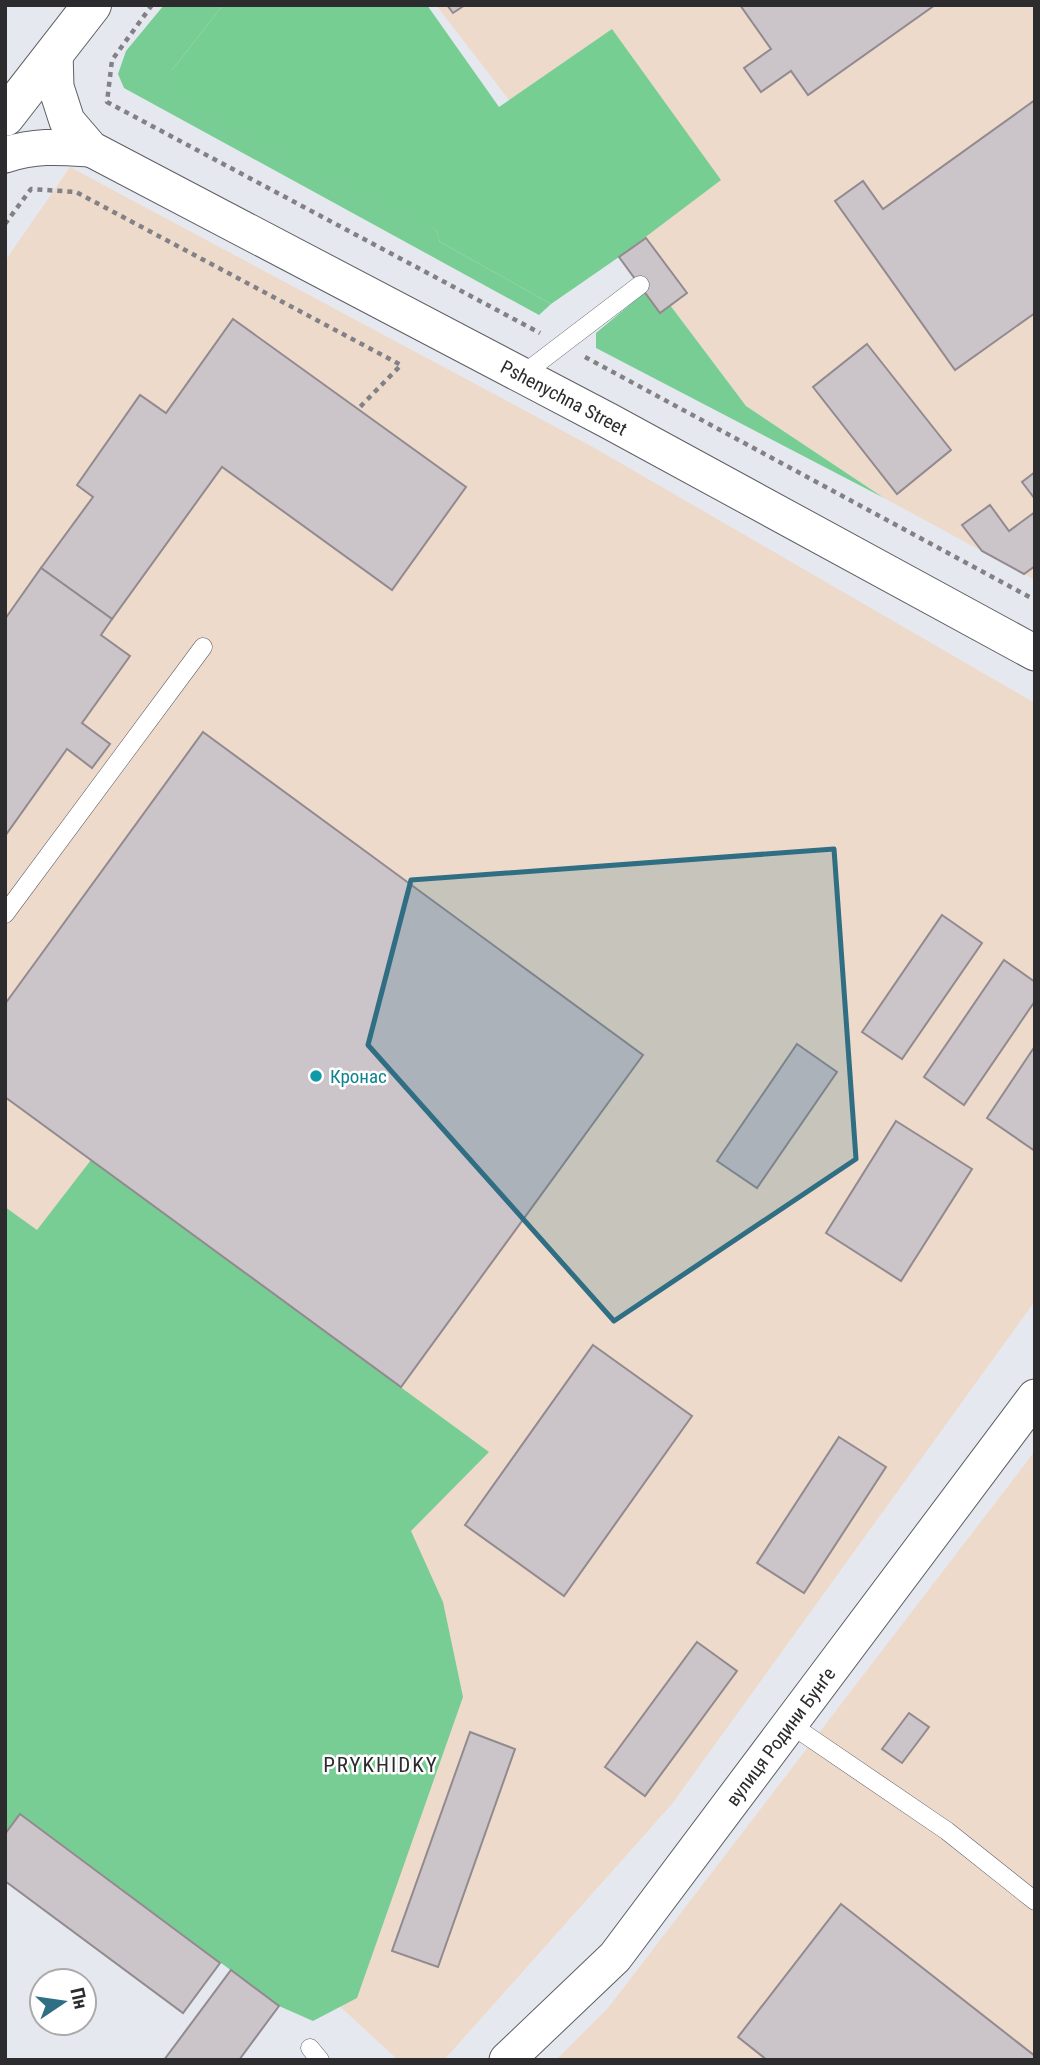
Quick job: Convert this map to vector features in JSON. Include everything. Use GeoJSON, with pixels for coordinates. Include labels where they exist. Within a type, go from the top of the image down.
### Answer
{"type":"FeatureCollection","features":[{"type":"Feature","properties":{"kind":"main road"},"geometry":{"type":"LineString","coordinates":[[5,117],[92,5]]}},
{"type":"Feature","properties":{"kind":"street","name":"Pshenychna Street"},"geometry":{"type":"LineString","coordinates":[[55,52],[56,87],[67,121],[91,149],[522,375],[1035,653]]}},
{"type":"Feature","properties":{"kind":"street","name":"Pshenychna Street"},"geometry":{"type":"LineString","coordinates":[[5,155],[29,148],[91,149]]}},
{"type":"Feature","properties":{"kind":"street","name":"вулиця Родини Бунґе"},"geometry":{"type":"LineString","coordinates":[[507,2060],[615,1957],[1035,1397]]}},
{"type":"Feature","properties":{"kind":"lane"},"geometry":{"type":"LineString","coordinates":[[522,375],[640,285]]}},
{"type":"Feature","properties":{"kind":"lane"},"geometry":{"type":"LineString","coordinates":[[5,914],[204,647]]}},
{"type":"Feature","properties":{"kind":"lane"},"geometry":{"type":"LineString","coordinates":[[790,1724],[947,1831],[1035,1901]]}},
{"type":"Feature","properties":{"kind":"path"},"geometry":{"type":"LineString","coordinates":[[107,102],[111,60],[152,5]]}},
{"type":"Feature","properties":{"kind":"path"},"geometry":{"type":"LineString","coordinates":[[5,224],[32,189],[76,191],[401,365],[358,409]]}},
{"type":"Feature","properties":{"kind":"highlighted area"},"geometry":{"type":"Polygon","coordinates":[[[834,849],[856,1159],[614,1321],[368,1045],[411,880],[834,849]]]}},
{"type":"Feature","properties":{"kind":"shaded area"},"geometry":{"type":"Polygon","coordinates":[[[436,5],[1035,5],[1035,580],[884,498],[746,406],[671,306],[660,313],[626,252],[436,5]]]}},
{"type":"Feature","properties":{"kind":"shaded area"},"geometry":{"type":"Polygon","coordinates":[[[70,167],[591,446],[1035,703],[1035,1301],[672,1804],[444,2060],[398,2060],[150,1831],[407,1511],[5,1207],[5,261],[70,167]]]}},
{"type":"Feature","properties":{"kind":"shaded area"},"geometry":{"type":"Polygon","coordinates":[[[1035,1451],[1035,2060],[556,2060],[608,2008],[1035,1451]]]}},
{"type":"Feature","properties":{"kind":"green space"},"geometry":{"type":"Polygon","coordinates":[[[164,5],[223,5],[172,70],[436,230],[440,242],[551,304],[539,315],[124,88],[118,74],[126,51],[164,5]]]}},
{"type":"Feature","properties":{"kind":"green space"},"geometry":{"type":"Polygon","coordinates":[[[223,5],[427,5],[499,107],[612,29],[721,180],[619,257],[551,304],[440,242],[436,230],[172,93],[172,70],[223,5]]]}},
{"type":"Feature","properties":{"kind":"green space"},"geometry":{"type":"Polygon","coordinates":[[[645,292],[660,313],[670,305],[746,406],[884,498],[596,348],[596,333],[645,292]]]}},
{"type":"Feature","properties":{"kind":"green space"},"geometry":{"type":"Polygon","coordinates":[[[91,1160],[489,1452],[411,1531],[443,1602],[463,1697],[357,1998],[313,2021],[279,2006],[21,1814],[5,1834],[5,1207],[37,1230],[91,1160]]]}},
{"type":"Feature","properties":{"kind":"building"},"geometry":{"type":"Polygon","coordinates":[[[447,5],[465,5],[453,13],[447,5]]]}},
{"type":"Feature","properties":{"kind":"building"},"geometry":{"type":"Polygon","coordinates":[[[740,5],[935,5],[808,95],[791,71],[761,92],[744,68],[771,49],[740,5]]]}},
{"type":"Feature","properties":{"kind":"building"},"geometry":{"type":"Polygon","coordinates":[[[1035,100],[1035,313],[955,370],[835,201],[863,181],[883,209],[1035,100]]]}},
{"type":"Feature","properties":{"kind":"building"},"geometry":{"type":"Polygon","coordinates":[[[646,238],[687,293],[660,313],[619,257],[646,238]]]}},
{"type":"Feature","properties":{"kind":"building"},"geometry":{"type":"Polygon","coordinates":[[[233,319],[466,487],[392,590],[222,467],[112,619],[41,568],[93,497],[77,485],[140,395],[166,413],[233,319]]]}},
{"type":"Feature","properties":{"kind":"building"},"geometry":{"type":"Polygon","coordinates":[[[867,344],[951,450],[897,494],[813,387],[867,344]]]}},
{"type":"Feature","properties":{"kind":"building"},"geometry":{"type":"Polygon","coordinates":[[[1035,472],[1035,499],[1022,482],[1035,472]]]}},
{"type":"Feature","properties":{"kind":"building"},"geometry":{"type":"Polygon","coordinates":[[[990,505],[1009,531],[1035,512],[1035,566],[1024,574],[982,551],[962,525],[990,505]]]}},
{"type":"Feature","properties":{"kind":"building"},"geometry":{"type":"Polygon","coordinates":[[[41,568],[112,619],[101,635],[130,656],[82,723],[110,744],[92,768],[67,749],[5,836],[5,619],[41,568]]]}},
{"type":"Feature","properties":{"kind":"building","name":"Кронас"},"geometry":{"type":"Polygon","coordinates":[[[203,732],[643,1055],[401,1387],[5,1097],[5,1004],[203,732]]]}},
{"type":"Feature","properties":{"kind":"building"},"geometry":{"type":"Polygon","coordinates":[[[942,915],[982,943],[902,1059],[862,1032],[942,915]]]}},
{"type":"Feature","properties":{"kind":"building"},"geometry":{"type":"Polygon","coordinates":[[[1004,960],[1035,982],[1035,1001],[964,1105],[924,1077],[1004,960]]]}},
{"type":"Feature","properties":{"kind":"building"},"geometry":{"type":"Polygon","coordinates":[[[797,1044],[837,1072],[757,1188],[717,1161],[797,1044]]]}},
{"type":"Feature","properties":{"kind":"building"},"geometry":{"type":"Polygon","coordinates":[[[1035,1046],[1035,1151],[987,1118],[1035,1046]]]}},
{"type":"Feature","properties":{"kind":"building"},"geometry":{"type":"Polygon","coordinates":[[[896,1121],[972,1169],[901,1281],[826,1233],[896,1121]]]}},
{"type":"Feature","properties":{"kind":"building"},"geometry":{"type":"Polygon","coordinates":[[[593,1345],[692,1416],[564,1596],[465,1525],[593,1345]]]}},
{"type":"Feature","properties":{"kind":"building"},"geometry":{"type":"Polygon","coordinates":[[[839,1437],[886,1467],[804,1593],[757,1563],[839,1437]]]}},
{"type":"Feature","properties":{"kind":"building"},"geometry":{"type":"Polygon","coordinates":[[[697,1642],[737,1671],[645,1796],[605,1767],[697,1642]]]}},
{"type":"Feature","properties":{"kind":"building"},"geometry":{"type":"Polygon","coordinates":[[[909,1713],[929,1727],[902,1763],[882,1749],[909,1713]]]}},
{"type":"Feature","properties":{"kind":"building"},"geometry":{"type":"Polygon","coordinates":[[[470,1732],[515,1749],[438,1967],[392,1951],[470,1732]]]}},
{"type":"Feature","properties":{"kind":"building"},"geometry":{"type":"Polygon","coordinates":[[[20,1814],[220,1963],[183,2013],[5,1881],[5,1834],[20,1814]]]}},
{"type":"Feature","properties":{"kind":"building"},"geometry":{"type":"Polygon","coordinates":[[[841,1904],[1035,2056],[1035,2060],[767,2060],[738,2037],[841,1904]]]}},
{"type":"Feature","properties":{"kind":"building"},"geometry":{"type":"Polygon","coordinates":[[[231,1970],[279,2006],[239,2060],[164,2060],[231,1970]]]}},
{"type":"Feature","properties":{"kind":"place","name":"Кронас"},"geometry":{"type":"Point","coordinates":[316,1076]}},
{"type":"Feature","properties":{"kind":"district","name":"PRYKHIDKY"},"geometry":{"type":"Point","coordinates":[381,1765]}}]}
